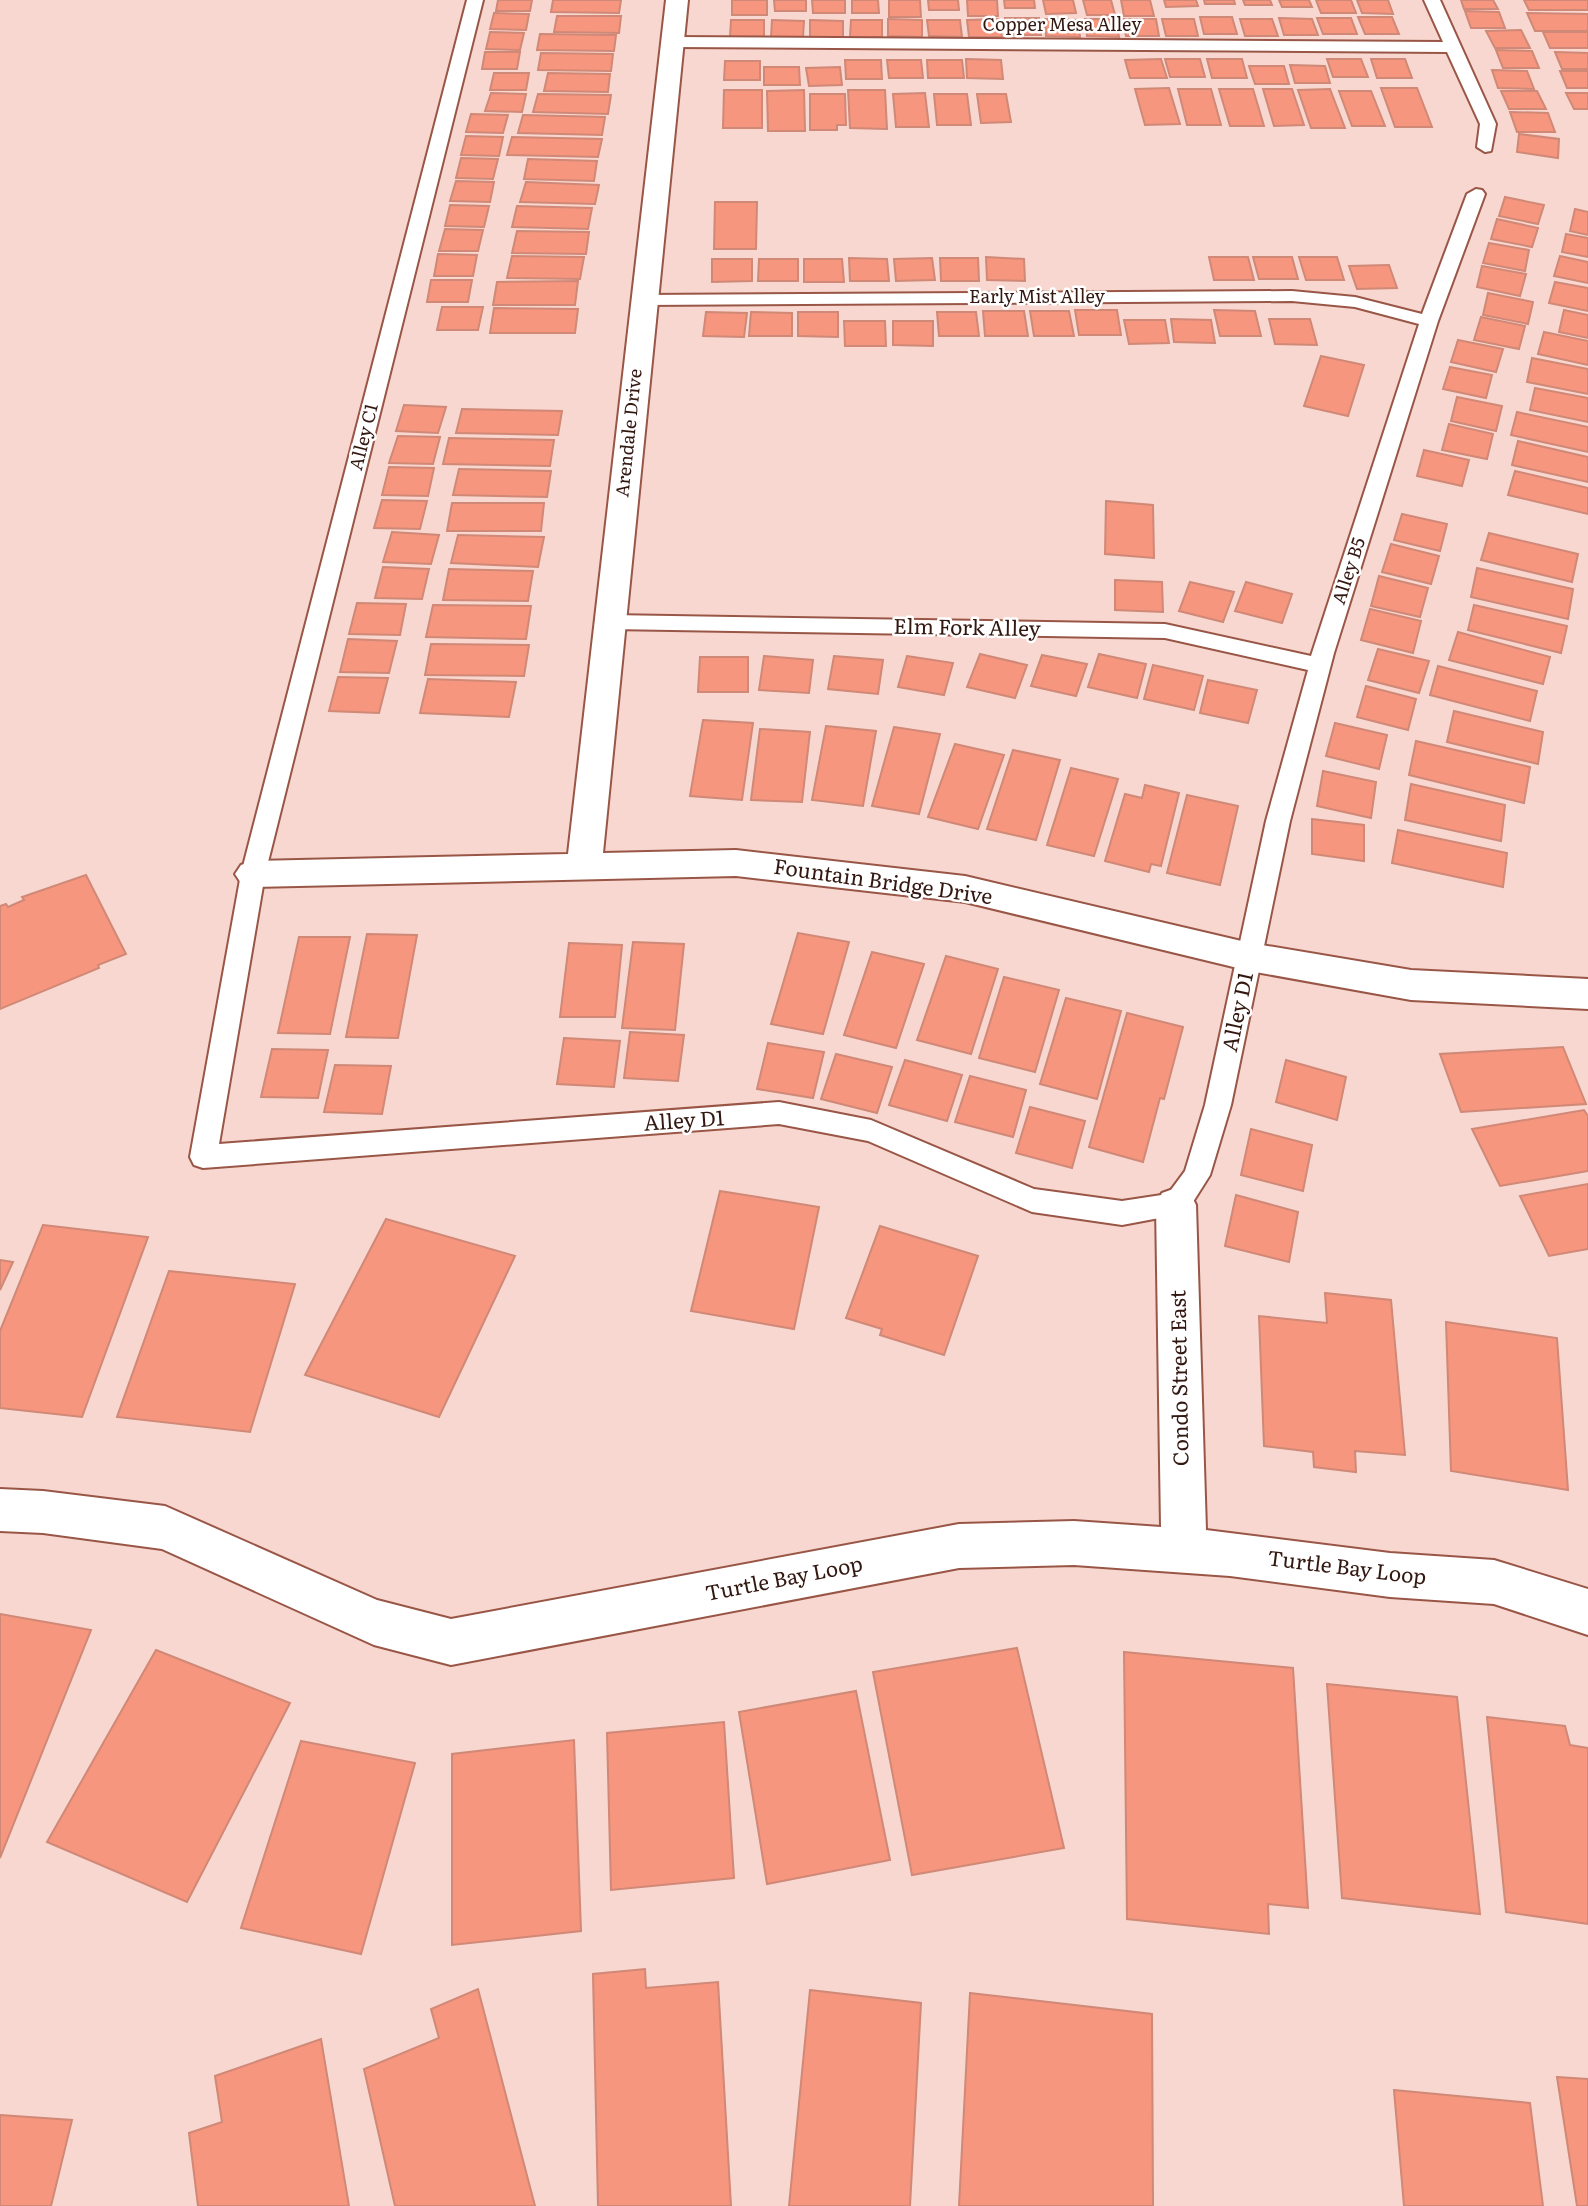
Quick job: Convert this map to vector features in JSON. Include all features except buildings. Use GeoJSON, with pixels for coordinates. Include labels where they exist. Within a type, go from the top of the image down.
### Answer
{"type":"FeatureCollection","features":[{"type":"Feature","properties":{"kind":"street","name":"Arendale Drive"},"geometry":{"type":"LineString","coordinates":[[584,866],[677,0]]}},
{"type":"Feature","properties":{"kind":"street","name":"Fountain Bridge Drive"},"geometry":{"type":"LineString","coordinates":[[253,874],[736,863],[965,889],[1250,957],[1411,985],[1588,994]]}},
{"type":"Feature","properties":{"kind":"street","name":"Condo Street East"},"geometry":{"type":"LineString","coordinates":[[1176,1205],[1184,1550]]}},
{"type":"Feature","properties":{"kind":"street","name":"Turtle Bay Loop"},"geometry":{"type":"LineString","coordinates":[[0,1510],[43,1512],[165,1528],[374,1622],[451,1642],[959,1546],[1074,1543],[1184,1550],[1391,1575],[1493,1582],[1588,1612]]}},
{"type":"Feature","properties":{"kind":"lane","name":"Alley C1"},"geometry":{"type":"LineString","coordinates":[[253,874],[475,0]]}},
{"type":"Feature","properties":{"kind":"lane"},"geometry":{"type":"LineString","coordinates":[[1432,0],[1488,124],[1485,146]]}},
{"type":"Feature","properties":{"kind":"lane","name":"Copper Mesa Alley"},"geometry":{"type":"LineString","coordinates":[[673,42],[1451,47]]}},
{"type":"Feature","properties":{"kind":"lane","name":"Alley B5"},"geometry":{"type":"LineString","coordinates":[[1250,957],[1279,821],[1320,664],[1429,321],[1476,194]]}},
{"type":"Feature","properties":{"kind":"lane","name":"Early Mist Alley"},"geometry":{"type":"LineString","coordinates":[[643,300],[1292,296],[1355,302],[1429,321]]}},
{"type":"Feature","properties":{"kind":"lane","name":"Elm Fork Alley"},"geometry":{"type":"LineString","coordinates":[[610,622],[1165,631],[1320,664]]}},
{"type":"Feature","properties":{"kind":"lane","name":"Alley D1"},"geometry":{"type":"LineString","coordinates":[[253,874],[203,1157],[779,1114],[871,1131],[1032,1200],[1122,1213],[1176,1205],[1197,1175],[1218,1105],[1250,957]]}}]}
